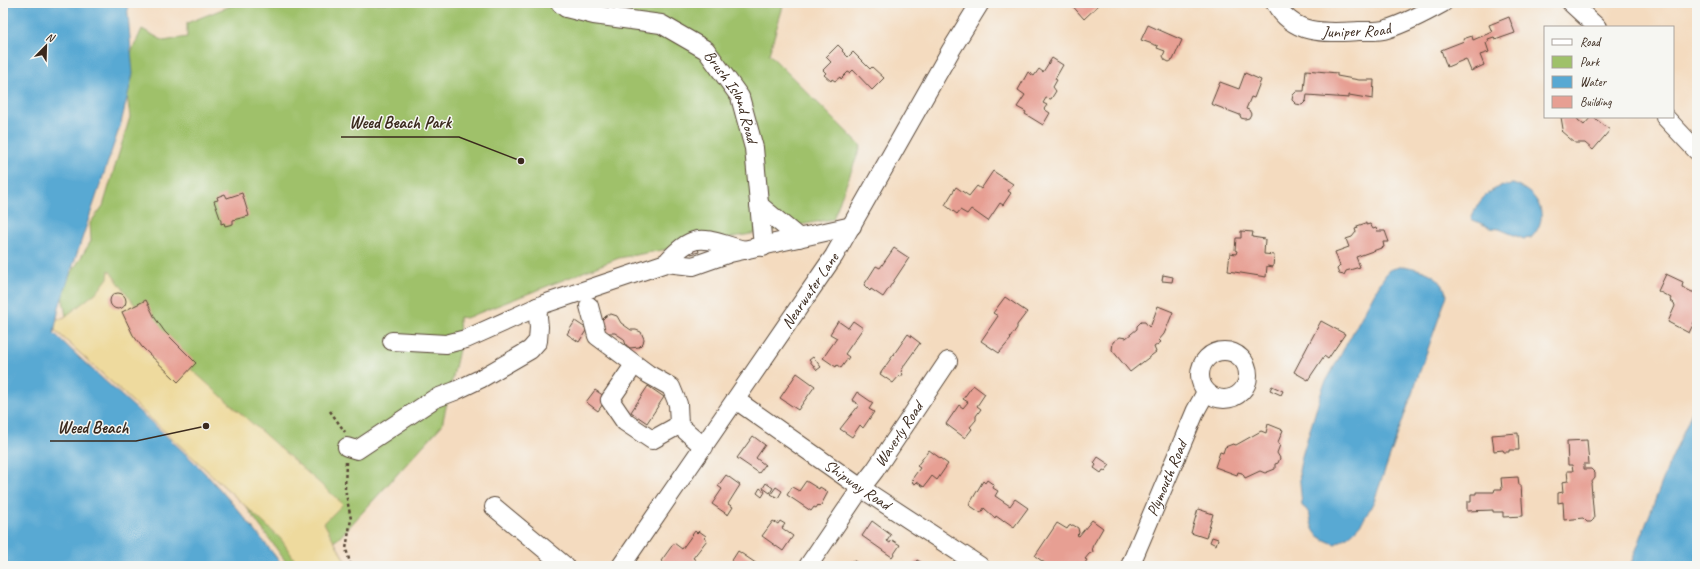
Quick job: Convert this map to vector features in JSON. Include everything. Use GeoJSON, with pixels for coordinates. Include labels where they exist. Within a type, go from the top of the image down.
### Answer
{"type":"FeatureCollection","features":[{"type":"Feature","properties":{"kind":"street","name":"Brush Island Road"},"geometry":{"type":"LineString","coordinates":[[560,3],[566,8],[594,15],[661,24],[706,50],[740,97],[754,148],[763,247]]}},
{"type":"Feature","properties":{"kind":"street","name":"Nearwater Lane"},"geometry":{"type":"LineString","coordinates":[[621,566],[834,256],[951,50],[980,3]]}},
{"type":"Feature","properties":{"kind":"street","name":"Juniper Road"},"geometry":{"type":"LineString","coordinates":[[1275,3],[1282,15],[1291,23],[1308,30],[1338,32],[1385,30],[1442,3]]}},
{"type":"Feature","properties":{"kind":"street"},"geometry":{"type":"LineString","coordinates":[[1571,3],[1596,26]]}},
{"type":"Feature","properties":{"kind":"street"},"geometry":{"type":"LineString","coordinates":[[1666,118],[1697,151]]}},
{"type":"Feature","properties":{"kind":"street"},"geometry":{"type":"LineString","coordinates":[[759,205],[799,238]]}},
{"type":"Feature","properties":{"kind":"street"},"geometry":{"type":"LineString","coordinates":[[392,341],[446,344],[466,339],[537,307],[666,263],[693,266],[745,250],[852,226]]}},
{"type":"Feature","properties":{"kind":"street"},"geometry":{"type":"LineString","coordinates":[[666,263],[687,243],[697,240],[707,239],[745,250]]}},
{"type":"Feature","properties":{"kind":"street"},"geometry":{"type":"LineString","coordinates":[[589,306],[597,336],[634,365],[671,387],[678,404],[679,425],[704,447]]}},
{"type":"Feature","properties":{"kind":"street"},"geometry":{"type":"LineString","coordinates":[[347,447],[357,450],[434,399],[480,379],[530,350],[538,341],[539,327],[537,307]]}},
{"type":"Feature","properties":{"kind":"street","name":"Waverly Road"},"geometry":{"type":"LineString","coordinates":[[808,566],[861,488],[876,470],[948,361]]}},
{"type":"Feature","properties":{"kind":"street"},"geometry":{"type":"LineString","coordinates":[[634,365],[610,400],[625,422],[652,440],[679,425]]}},
{"type":"Feature","properties":{"kind":"street","name":"Plymouth Road"},"geometry":{"type":"LineString","coordinates":[[1130,566],[1196,410],[1206,392]]}},
{"type":"Feature","properties":{"kind":"street","name":"Shipway Road"},"geometry":{"type":"LineString","coordinates":[[736,400],[861,488],[980,566]]}},
{"type":"Feature","properties":{"kind":"street"},"geometry":{"type":"LineString","coordinates":[[494,507],[565,566]]}},
{"type":"Feature","properties":{"kind":"path"},"geometry":{"type":"LineString","coordinates":[[330,411],[348,439],[345,489],[351,519],[346,550],[351,566]]}},
{"type":"Feature","properties":{"kind":"green space"},"geometry":{"type":"Polygon","coordinates":[[[238,3],[784,3],[769,54],[861,146],[833,219],[619,258],[466,318],[459,317],[460,345],[442,425],[340,537],[303,566],[289,566],[239,497],[68,326],[61,290],[91,241],[90,223],[103,206],[130,117],[124,68],[142,29],[164,41],[187,37],[187,23],[238,3]]]}},
{"type":"Feature","properties":{"kind":"sand"},"geometry":{"type":"Polygon","coordinates":[[[109,270],[166,347],[343,504],[324,523],[348,566],[299,566],[281,539],[43,319],[62,319],[98,291],[108,278],[109,270]]]}},
{"type":"Feature","properties":{"kind":"water"},"geometry":{"type":"Polygon","coordinates":[[[3,3],[127,3],[133,74],[121,123],[59,307],[54,333],[194,462],[218,487],[283,566],[3,566],[3,3]]]}},
{"type":"Feature","properties":{"kind":"water"},"geometry":{"type":"Polygon","coordinates":[[[1513,184],[1529,193],[1539,206],[1541,221],[1531,238],[1524,239],[1499,229],[1491,228],[1471,219],[1478,205],[1486,195],[1498,188],[1513,184]]]}},
{"type":"Feature","properties":{"kind":"water"},"geometry":{"type":"Polygon","coordinates":[[[1403,266],[1418,269],[1434,276],[1442,284],[1447,295],[1374,501],[1367,515],[1359,526],[1349,536],[1335,544],[1324,540],[1317,535],[1307,510],[1302,506],[1299,471],[1302,456],[1323,387],[1380,283],[1389,270],[1403,266]]]}},
{"type":"Feature","properties":{"kind":"water"},"geometry":{"type":"Polygon","coordinates":[[[1697,404],[1697,566],[1630,566],[1667,469],[1697,404]]]}},
{"type":"Feature","properties":{"kind":"building"},"geometry":{"type":"Polygon","coordinates":[[[1070,3],[1101,3],[1084,19],[1070,3]]]}},
{"type":"Feature","properties":{"kind":"building"},"geometry":{"type":"Polygon","coordinates":[[[1509,17],[1515,33],[1495,40],[1494,37],[1488,39],[1489,41],[1486,43],[1489,52],[1480,55],[1484,65],[1471,71],[1466,59],[1447,67],[1441,50],[1464,41],[1463,39],[1472,36],[1473,40],[1492,32],[1489,25],[1509,17]]]}},
{"type":"Feature","properties":{"kind":"building"},"geometry":{"type":"Polygon","coordinates":[[[1148,25],[1182,40],[1173,60],[1169,62],[1165,60],[1163,56],[1165,51],[1157,48],[1158,46],[1141,40],[1148,25]]]}},
{"type":"Feature","properties":{"kind":"building"},"geometry":{"type":"Polygon","coordinates":[[[838,45],[848,57],[853,52],[870,69],[872,67],[884,78],[872,90],[853,70],[850,73],[848,72],[841,79],[840,77],[835,81],[832,79],[831,81],[824,75],[826,73],[823,70],[831,62],[826,57],[838,45]]]}},
{"type":"Feature","properties":{"kind":"building"},"geometry":{"type":"Polygon","coordinates":[[[1052,58],[1063,65],[1055,79],[1057,80],[1053,87],[1056,91],[1051,99],[1046,98],[1043,103],[1047,105],[1044,109],[1050,113],[1043,125],[1025,114],[1026,112],[1017,107],[1025,95],[1018,90],[1028,72],[1034,76],[1039,69],[1043,72],[1052,58]]]}},
{"type":"Feature","properties":{"kind":"building"},"geometry":{"type":"Polygon","coordinates":[[[1306,70],[1337,73],[1337,76],[1359,80],[1374,80],[1373,99],[1349,95],[1349,98],[1307,95],[1306,101],[1302,105],[1296,104],[1292,100],[1293,95],[1297,91],[1304,91],[1306,70]]]}},
{"type":"Feature","properties":{"kind":"building"},"geometry":{"type":"Polygon","coordinates":[[[1245,73],[1261,80],[1254,98],[1251,97],[1246,109],[1249,110],[1251,114],[1249,118],[1241,118],[1240,115],[1211,104],[1220,82],[1239,89],[1245,73]]]}},
{"type":"Feature","properties":{"kind":"building"},"geometry":{"type":"Polygon","coordinates":[[[1561,118],[1577,118],[1584,125],[1590,118],[1594,118],[1610,130],[1593,150],[1585,143],[1575,143],[1561,131],[1563,129],[1561,118]]]}},
{"type":"Feature","properties":{"kind":"building"},"geometry":{"type":"Polygon","coordinates":[[[993,171],[1013,184],[1008,191],[1011,193],[1003,205],[1000,203],[988,221],[971,209],[967,214],[960,210],[957,214],[945,205],[956,187],[969,196],[977,186],[981,189],[993,171]]]}},
{"type":"Feature","properties":{"kind":"building"},"geometry":{"type":"Polygon","coordinates":[[[242,193],[249,216],[233,220],[233,224],[225,226],[224,223],[221,224],[214,201],[218,200],[217,197],[225,194],[227,198],[242,193]]]}},
{"type":"Feature","properties":{"kind":"building"},"geometry":{"type":"Polygon","coordinates":[[[1366,223],[1366,225],[1370,224],[1373,229],[1376,228],[1377,231],[1385,231],[1389,242],[1383,242],[1384,247],[1356,257],[1360,267],[1346,271],[1344,275],[1339,274],[1337,269],[1340,266],[1335,252],[1349,247],[1346,239],[1352,237],[1356,232],[1355,229],[1358,228],[1357,226],[1366,223]]]}},
{"type":"Feature","properties":{"kind":"building"},"geometry":{"type":"Polygon","coordinates":[[[1241,231],[1253,232],[1252,237],[1265,239],[1264,254],[1274,255],[1273,267],[1267,266],[1266,277],[1228,271],[1230,253],[1236,254],[1236,238],[1241,238],[1241,231]]]}},
{"type":"Feature","properties":{"kind":"building"},"geometry":{"type":"Polygon","coordinates":[[[697,245],[699,252],[691,254],[689,247],[697,245]]]}},
{"type":"Feature","properties":{"kind":"building"},"geometry":{"type":"Polygon","coordinates":[[[894,248],[909,258],[883,297],[871,289],[870,291],[864,285],[876,266],[880,268],[894,248]]]}},
{"type":"Feature","properties":{"kind":"building"},"geometry":{"type":"Polygon","coordinates":[[[1666,274],[1683,282],[1682,287],[1692,292],[1697,292],[1697,316],[1689,333],[1668,322],[1675,306],[1670,300],[1671,298],[1658,291],[1666,274]]]}},
{"type":"Feature","properties":{"kind":"building"},"geometry":{"type":"Polygon","coordinates":[[[1163,275],[1173,277],[1172,282],[1162,281],[1163,275]]]}},
{"type":"Feature","properties":{"kind":"building"},"geometry":{"type":"Polygon","coordinates":[[[118,293],[124,295],[126,301],[124,307],[118,309],[112,307],[110,301],[112,295],[118,293]]]}},
{"type":"Feature","properties":{"kind":"building"},"geometry":{"type":"Polygon","coordinates":[[[1005,297],[1027,312],[1017,325],[1017,328],[1010,338],[1011,339],[999,353],[981,341],[998,316],[993,313],[1005,297]]]}},
{"type":"Feature","properties":{"kind":"building"},"geometry":{"type":"Polygon","coordinates":[[[146,300],[155,318],[165,332],[196,363],[178,382],[142,347],[133,335],[122,312],[146,300]]]}},
{"type":"Feature","properties":{"kind":"building"},"geometry":{"type":"Polygon","coordinates":[[[1158,306],[1173,312],[1164,334],[1159,340],[1161,342],[1154,347],[1156,352],[1130,372],[1112,350],[1113,342],[1120,337],[1126,338],[1137,329],[1137,326],[1141,322],[1145,322],[1149,327],[1158,306]]]}},
{"type":"Feature","properties":{"kind":"building"},"geometry":{"type":"Polygon","coordinates":[[[611,314],[617,316],[621,323],[631,330],[641,332],[644,339],[643,343],[639,347],[630,348],[626,345],[624,339],[615,333],[604,331],[602,320],[611,314]]]}},
{"type":"Feature","properties":{"kind":"building"},"geometry":{"type":"Polygon","coordinates":[[[575,321],[587,329],[579,342],[567,334],[575,321]]]}},
{"type":"Feature","properties":{"kind":"building"},"geometry":{"type":"Polygon","coordinates":[[[838,321],[848,328],[853,321],[863,328],[845,354],[849,357],[841,368],[837,365],[836,367],[823,358],[837,338],[830,334],[838,321]]]}},
{"type":"Feature","properties":{"kind":"building"},"geometry":{"type":"Polygon","coordinates":[[[1321,321],[1345,334],[1328,359],[1324,356],[1308,380],[1294,372],[1321,321]]]}},
{"type":"Feature","properties":{"kind":"building"},"geometry":{"type":"Polygon","coordinates":[[[908,334],[920,343],[905,364],[901,372],[903,374],[901,377],[899,376],[893,383],[880,374],[908,334]]]}},
{"type":"Feature","properties":{"kind":"building"},"geometry":{"type":"Polygon","coordinates":[[[813,357],[821,367],[817,370],[809,360],[813,357]]]}},
{"type":"Feature","properties":{"kind":"building"},"geometry":{"type":"Polygon","coordinates":[[[797,373],[815,386],[798,410],[780,398],[797,373]]]}},
{"type":"Feature","properties":{"kind":"building"},"geometry":{"type":"Polygon","coordinates":[[[973,385],[985,394],[977,406],[981,409],[976,416],[976,420],[970,427],[972,429],[965,438],[946,424],[959,405],[963,408],[968,402],[963,399],[973,385]]]}},
{"type":"Feature","properties":{"kind":"building"},"geometry":{"type":"Polygon","coordinates":[[[648,386],[664,397],[647,423],[631,412],[648,386]]]}},
{"type":"Feature","properties":{"kind":"building"},"geometry":{"type":"Polygon","coordinates":[[[1272,386],[1283,391],[1281,395],[1270,390],[1272,386]]]}},
{"type":"Feature","properties":{"kind":"building"},"geometry":{"type":"Polygon","coordinates":[[[595,390],[607,398],[598,411],[586,402],[595,390]]]}},
{"type":"Feature","properties":{"kind":"building"},"geometry":{"type":"Polygon","coordinates":[[[857,392],[873,403],[869,409],[874,412],[863,428],[860,425],[852,437],[840,429],[859,405],[852,400],[857,392]]]}},
{"type":"Feature","properties":{"kind":"building"},"geometry":{"type":"Polygon","coordinates":[[[1268,424],[1283,430],[1278,442],[1280,445],[1277,453],[1280,458],[1278,463],[1275,464],[1275,469],[1265,473],[1260,471],[1245,478],[1242,473],[1238,472],[1237,475],[1215,467],[1220,452],[1223,453],[1225,447],[1233,444],[1236,445],[1261,431],[1266,433],[1268,424]]]}},
{"type":"Feature","properties":{"kind":"building"},"geometry":{"type":"Polygon","coordinates":[[[1518,433],[1519,450],[1509,450],[1509,452],[1504,452],[1503,450],[1494,451],[1492,435],[1518,433]]]}},
{"type":"Feature","properties":{"kind":"building"},"geometry":{"type":"Polygon","coordinates":[[[753,436],[765,445],[756,458],[765,465],[759,473],[737,458],[753,436]]]}},
{"type":"Feature","properties":{"kind":"building"},"geometry":{"type":"Polygon","coordinates":[[[1587,440],[1589,464],[1584,464],[1584,469],[1591,469],[1595,473],[1595,478],[1591,483],[1594,519],[1591,522],[1587,522],[1583,518],[1564,520],[1563,502],[1558,503],[1558,493],[1563,492],[1562,482],[1568,481],[1567,471],[1573,471],[1572,465],[1568,465],[1567,441],[1587,440]]]}},
{"type":"Feature","properties":{"kind":"building"},"geometry":{"type":"Polygon","coordinates":[[[929,450],[948,464],[937,480],[932,476],[924,487],[917,482],[915,484],[912,482],[914,480],[912,479],[920,468],[917,466],[929,450]]]}},
{"type":"Feature","properties":{"kind":"building"},"geometry":{"type":"Polygon","coordinates":[[[1098,457],[1110,465],[1101,473],[1094,468],[1096,465],[1094,463],[1098,457]]]}},
{"type":"Feature","properties":{"kind":"building"},"geometry":{"type":"Polygon","coordinates":[[[726,475],[740,485],[728,504],[733,507],[728,515],[712,504],[722,489],[718,486],[726,475]]]}},
{"type":"Feature","properties":{"kind":"building"},"geometry":{"type":"Polygon","coordinates":[[[1518,477],[1519,485],[1521,485],[1523,516],[1503,517],[1503,512],[1493,512],[1493,510],[1467,511],[1467,502],[1471,502],[1471,494],[1476,494],[1476,492],[1494,492],[1495,489],[1502,489],[1501,478],[1518,477]]]}},
{"type":"Feature","properties":{"kind":"building"},"geometry":{"type":"Polygon","coordinates":[[[987,480],[994,485],[993,488],[998,491],[995,496],[1010,506],[1015,499],[1028,508],[1014,527],[996,516],[995,518],[984,508],[981,513],[969,505],[983,481],[985,483],[987,480]]]}},
{"type":"Feature","properties":{"kind":"building"},"geometry":{"type":"Polygon","coordinates":[[[806,481],[819,489],[820,487],[828,492],[820,507],[818,505],[811,511],[787,495],[792,487],[799,491],[806,481]]]}},
{"type":"Feature","properties":{"kind":"building"},"geometry":{"type":"Polygon","coordinates":[[[766,483],[773,488],[770,493],[763,488],[766,483]]]}},
{"type":"Feature","properties":{"kind":"building"},"geometry":{"type":"Polygon","coordinates":[[[776,487],[782,491],[778,498],[771,494],[776,487]]]}},
{"type":"Feature","properties":{"kind":"building"},"geometry":{"type":"Polygon","coordinates":[[[760,488],[765,492],[762,497],[757,493],[760,488]]]}},
{"type":"Feature","properties":{"kind":"building"},"geometry":{"type":"Polygon","coordinates":[[[1198,509],[1213,514],[1206,538],[1191,533],[1198,509]]]}},
{"type":"Feature","properties":{"kind":"building"},"geometry":{"type":"Polygon","coordinates":[[[1092,520],[1103,528],[1092,547],[1093,552],[1085,559],[1087,560],[1083,566],[1049,566],[1035,556],[1057,523],[1067,529],[1069,526],[1073,525],[1078,528],[1079,533],[1077,535],[1079,536],[1092,520]]]}},
{"type":"Feature","properties":{"kind":"building"},"geometry":{"type":"Polygon","coordinates":[[[773,521],[778,524],[780,521],[785,524],[782,528],[793,536],[783,551],[762,536],[773,521]]]}},
{"type":"Feature","properties":{"kind":"building"},"geometry":{"type":"Polygon","coordinates":[[[872,521],[891,535],[887,541],[890,543],[892,540],[900,545],[892,557],[862,536],[872,521]]]}},
{"type":"Feature","properties":{"kind":"building"},"geometry":{"type":"Polygon","coordinates":[[[695,531],[697,533],[699,531],[706,536],[704,538],[707,540],[693,558],[696,560],[692,566],[668,566],[661,561],[674,543],[682,549],[695,531]]]}},
{"type":"Feature","properties":{"kind":"building"},"geometry":{"type":"Polygon","coordinates":[[[1212,537],[1218,539],[1216,545],[1210,542],[1212,537]]]}},
{"type":"Feature","properties":{"kind":"building"},"geometry":{"type":"Polygon","coordinates":[[[738,551],[760,566],[737,566],[731,562],[738,551]]]}},
{"type":"Feature","properties":{"kind":"building"},"geometry":{"type":"Polygon","coordinates":[[[853,560],[862,566],[849,566],[853,560]]]}},
{"type":"Feature","properties":{"kind":"building"},"geometry":{"type":"Polygon","coordinates":[[[917,560],[927,566],[913,566],[917,560]]]}},
{"type":"Feature","properties":{"kind":"building"},"geometry":{"type":"Polygon","coordinates":[[[844,563],[849,566],[842,566],[844,563]]]}},
{"type":"Feature","properties":{"kind":"place","name":"Weed Beach Park"},"geometry":{"type":"Point","coordinates":[521,161]}},
{"type":"Feature","properties":{"kind":"place","name":"Weed Beach"},"geometry":{"type":"Point","coordinates":[206,426]}}]}
